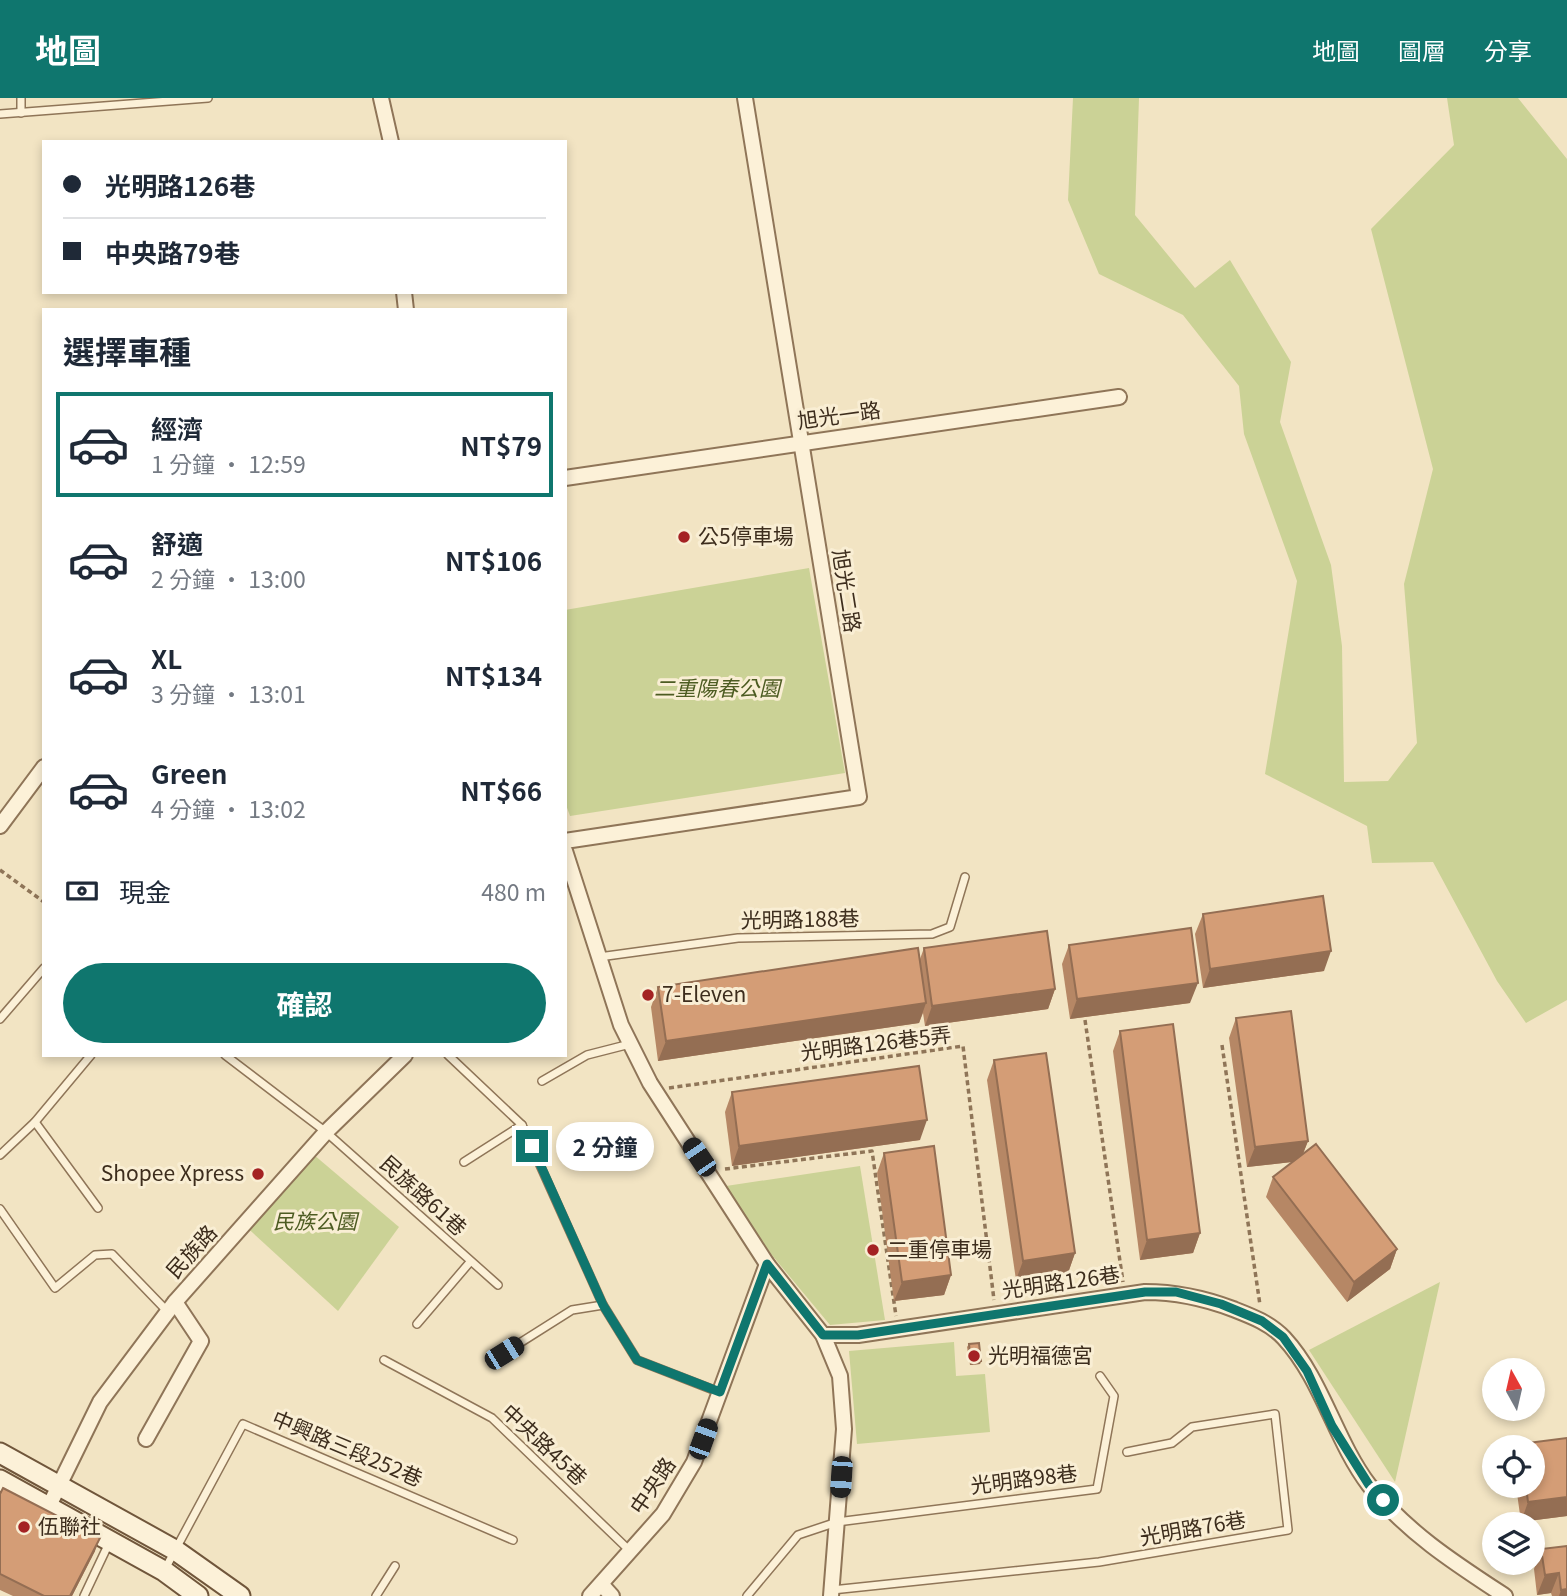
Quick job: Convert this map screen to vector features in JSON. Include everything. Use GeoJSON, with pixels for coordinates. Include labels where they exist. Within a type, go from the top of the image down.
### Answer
{"type":"FeatureCollection","features":[{"type":"Feature","properties":{"kind":"main road"},"geometry":{"type":"LineString","coordinates":[[0,1453],[175,1550],[240,1596]]}},
{"type":"Feature","properties":{"kind":"main road"},"geometry":{"type":"LineString","coordinates":[[0,1480],[110,1540],[198,1596]]}},
{"type":"Feature","properties":{"kind":"street"},"geometry":{"type":"LineString","coordinates":[[381,98],[390,140]]}},
{"type":"Feature","properties":{"kind":"street","name":"旭光二路"},"geometry":{"type":"LineString","coordinates":[[567,841],[859,797],[746,98]]}},
{"type":"Feature","properties":{"kind":"street","name":"旭光一路"},"geometry":{"type":"LineString","coordinates":[[567,478],[1119,397]]}},
{"type":"Feature","properties":{"kind":"street"},"geometry":{"type":"LineString","coordinates":[[0,826],[42,770]]}},
{"type":"Feature","properties":{"kind":"street"},"geometry":{"type":"LineString","coordinates":[[568,870],[621,1025],[654,1090],[767,1264],[823,1335],[840,1376],[844,1429],[831,1593]]}},
{"type":"Feature","properties":{"kind":"street","name":"民族路"},"geometry":{"type":"LineString","coordinates":[[49,1506],[100,1402],[172,1307],[326,1132],[403,1057]]}},
{"type":"Feature","properties":{"kind":"street","name":"中央路"},"geometry":{"type":"LineString","coordinates":[[590,1596],[607,1590],[631,1552],[663,1514],[694,1462],[767,1264]]}},
{"type":"Feature","properties":{"kind":"street","name":"光明路126巷"},"geometry":{"type":"LineString","coordinates":[[823,1335],[858,1335],[1125,1294],[1176,1292],[1262,1321],[1283,1337],[1307,1371],[1332,1426],[1369,1485],[1411,1530],[1506,1596]]}},
{"type":"Feature","properties":{"kind":"street"},"geometry":{"type":"LineString","coordinates":[[146,1439],[201,1341],[172,1307]]}},
{"type":"Feature","properties":{"kind":"lane"},"geometry":{"type":"LineString","coordinates":[[20,98],[21,113]]}},
{"type":"Feature","properties":{"kind":"lane"},"geometry":{"type":"LineString","coordinates":[[0,114],[208,98]]}},
{"type":"Feature","properties":{"kind":"lane","name":"光明路188巷"},"geometry":{"type":"LineString","coordinates":[[599,957],[738,938],[932,934],[950,927],[965,877]]}},
{"type":"Feature","properties":{"kind":"lane"},"geometry":{"type":"LineString","coordinates":[[0,1019],[42,970]]}},
{"type":"Feature","properties":{"kind":"lane"},"geometry":{"type":"LineString","coordinates":[[542,1082],[587,1055],[630,1044]]}},
{"type":"Feature","properties":{"kind":"lane"},"geometry":{"type":"LineString","coordinates":[[0,1155],[35,1122],[89,1057]]}},
{"type":"Feature","properties":{"kind":"lane","name":"民族路61巷"},"geometry":{"type":"LineString","coordinates":[[228,1057],[326,1132],[498,1284]]}},
{"type":"Feature","properties":{"kind":"lane"},"geometry":{"type":"LineString","coordinates":[[450,1057],[522,1125],[603,1305],[637,1360],[720,1392]]}},
{"type":"Feature","properties":{"kind":"lane"},"geometry":{"type":"LineString","coordinates":[[35,1122],[98,1208]]}},
{"type":"Feature","properties":{"kind":"lane"},"geometry":{"type":"LineString","coordinates":[[464,1162],[522,1125]]}},
{"type":"Feature","properties":{"kind":"lane"},"geometry":{"type":"LineString","coordinates":[[0,1209],[55,1288],[95,1255],[112,1254],[172,1307]]}},
{"type":"Feature","properties":{"kind":"lane"},"geometry":{"type":"LineString","coordinates":[[417,1324],[470,1262]]}},
{"type":"Feature","properties":{"kind":"lane"},"geometry":{"type":"LineString","coordinates":[[504,1353],[572,1310],[603,1305]]}},
{"type":"Feature","properties":{"kind":"lane","name":"中央路45巷"},"geometry":{"type":"LineString","coordinates":[[384,1360],[492,1418],[631,1552]]}},
{"type":"Feature","properties":{"kind":"lane","name":"光明路98巷"},"geometry":{"type":"LineString","coordinates":[[838,1522],[1097,1489],[1114,1396],[1100,1376]]}},
{"type":"Feature","properties":{"kind":"lane","name":"光明路76巷"},"geometry":{"type":"LineString","coordinates":[[831,1593],[1099,1562],[1288,1530],[1275,1413],[1192,1427],[1172,1443],[1127,1452]]}},
{"type":"Feature","properties":{"kind":"lane","name":"中興路三段252巷"},"geometry":{"type":"LineString","coordinates":[[164,1572],[243,1423],[513,1540]]}},
{"type":"Feature","properties":{"kind":"lane"},"geometry":{"type":"LineString","coordinates":[[747,1596],[798,1535],[838,1522]]}},
{"type":"Feature","properties":{"kind":"lane"},"geometry":{"type":"LineString","coordinates":[[85,1596],[110,1540]]}},
{"type":"Feature","properties":{"kind":"lane"},"geometry":{"type":"LineString","coordinates":[[376,1596],[395,1566]]}},
{"type":"Feature","properties":{"kind":"path"},"geometry":{"type":"LineString","coordinates":[[0,870],[42,901]]}},
{"type":"Feature","properties":{"kind":"path"},"geometry":{"type":"LineString","coordinates":[[1085,1020],[1125,1294]]}},
{"type":"Feature","properties":{"kind":"path"},"geometry":{"type":"LineString","coordinates":[[1222,1045],[1262,1321]]}},
{"type":"Feature","properties":{"kind":"path","name":"光明路126巷5弄"},"geometry":{"type":"LineString","coordinates":[[654,1090],[963,1046],[996,1313]]}},
{"type":"Feature","properties":{"kind":"path"},"geometry":{"type":"LineString","coordinates":[[709,1171],[872,1152],[897,1329]]}},
{"type":"Feature","properties":{"kind":"green space"},"geometry":{"type":"Polygon","coordinates":[[[1073,98],[1139,98],[1135,215],[1195,288],[1230,260],[1291,362],[1280,422],[1331,565],[1342,646],[1344,782],[1388,781],[1417,743],[1404,584],[1433,469],[1371,229],[1454,145],[1447,98],[1518,98],[1567,159],[1567,1000],[1526,1023],[1497,981],[1433,862],[1372,863],[1367,826],[1265,774],[1297,581],[1244,434],[1239,386],[1183,315],[1099,274],[1068,200],[1073,98]]]}},
{"type":"Feature","properties":{"kind":"green space","name":"二重陽春公園"},"geometry":{"type":"Polygon","coordinates":[[[809,568],[845,773],[570,816],[567,808],[567,610],[809,568]]]}},
{"type":"Feature","properties":{"kind":"green space","name":"民族公園"},"geometry":{"type":"Polygon","coordinates":[[[307,1149],[399,1227],[338,1311],[242,1223],[307,1149]]]}},
{"type":"Feature","properties":{"kind":"green space"},"geometry":{"type":"Polygon","coordinates":[[[860,1166],[885,1320],[830,1325],[771,1254],[726,1186],[860,1166]]]}},
{"type":"Feature","properties":{"kind":"green space"},"geometry":{"type":"Polygon","coordinates":[[[1440,1282],[1395,1482],[1309,1350],[1440,1282]]]}},
{"type":"Feature","properties":{"kind":"green space"},"geometry":{"type":"Polygon","coordinates":[[[954,1342],[956,1376],[985,1374],[990,1432],[857,1444],[849,1351],[954,1342]]]}},
{"type":"Feature","properties":{"kind":"building"},"geometry":{"type":"Polygon","coordinates":[[[1323,896],[1331,951],[1210,969],[1203,914],[1323,896]]]}},
{"type":"Feature","properties":{"kind":"building"},"geometry":{"type":"Polygon","coordinates":[[[1191,928],[1198,983],[1077,999],[1069,945],[1191,928]]]}},
{"type":"Feature","properties":{"kind":"building"},"geometry":{"type":"Polygon","coordinates":[[[1047,931],[1055,989],[932,1006],[924,948],[1047,931]]]}},
{"type":"Feature","properties":{"kind":"building"},"geometry":{"type":"Polygon","coordinates":[[[918,948],[926,1003],[666,1041],[658,987],[918,948]]]}},
{"type":"Feature","properties":{"kind":"building"},"geometry":{"type":"Polygon","coordinates":[[[1291,1011],[1308,1141],[1255,1147],[1236,1018],[1291,1011]]]}},
{"type":"Feature","properties":{"kind":"building"},"geometry":{"type":"Polygon","coordinates":[[[1173,1024],[1200,1233],[1147,1240],[1120,1031],[1173,1024]]]}},
{"type":"Feature","properties":{"kind":"building"},"geometry":{"type":"Polygon","coordinates":[[[1046,1053],[1075,1253],[1023,1261],[994,1060],[1046,1053]]]}},
{"type":"Feature","properties":{"kind":"building"},"geometry":{"type":"Polygon","coordinates":[[[919,1066],[927,1120],[739,1146],[732,1092],[919,1066]]]}},
{"type":"Feature","properties":{"kind":"building"},"geometry":{"type":"Polygon","coordinates":[[[1316,1144],[1397,1249],[1354,1282],[1273,1177],[1316,1144]]]}},
{"type":"Feature","properties":{"kind":"building"},"geometry":{"type":"Polygon","coordinates":[[[934,1146],[951,1275],[902,1282],[884,1153],[934,1146]]]}},
{"type":"Feature","properties":{"kind":"building","name":"光明福德宮"},"geometry":{"type":"Polygon","coordinates":[[[979,1343],[981,1361],[971,1362],[969,1344],[979,1343]]]}},
{"type":"Feature","properties":{"kind":"building"},"geometry":{"type":"Polygon","coordinates":[[[1567,1438],[1567,1497],[1528,1502],[1528,1498],[1545,1498],[1545,1441],[1567,1438]]]}},
{"type":"Feature","properties":{"kind":"building","name":"伍聯社"},"geometry":{"type":"Polygon","coordinates":[[[3,1488],[100,1538],[70,1596],[44,1596],[0,1574],[0,1494],[3,1488]]]}},
{"type":"Feature","properties":{"kind":"building"},"geometry":{"type":"Polygon","coordinates":[[[1567,1546],[1567,1589],[1561,1590],[1559,1573],[1545,1575],[1545,1549],[1567,1546]]]}},
{"type":"Feature","properties":{"kind":"place","name":"公5停車場"},"geometry":{"type":"Point","coordinates":[684,537]}},
{"type":"Feature","properties":{"kind":"place","name":"7-Eleven"},"geometry":{"type":"Point","coordinates":[648,995]}},
{"type":"Feature","properties":{"kind":"place","name":"Shopee Xpress"},"geometry":{"type":"Point","coordinates":[258,1174]}},
{"type":"Feature","properties":{"kind":"place","name":"二重停車場"},"geometry":{"type":"Point","coordinates":[873,1250]}},
{"type":"Feature","properties":{"kind":"place","name":"光明福德宮"},"geometry":{"type":"Point","coordinates":[974,1356]}},
{"type":"Feature","properties":{"kind":"place","name":"伍聯社"},"geometry":{"type":"Point","coordinates":[24,1527]}},
{"type":"Feature","properties":{"kind":"route"},"geometry":{"type":"LineString","coordinates":[[532,1146],[603,1305],[637,1360],[666,1374],[720,1392],[767,1264],[823,1335],[858,1335],[1108,1297],[1145,1292],[1176,1292],[1221,1304],[1262,1321],[1283,1337],[1307,1371],[1332,1426],[1369,1485],[1383,1500]]}}]}
